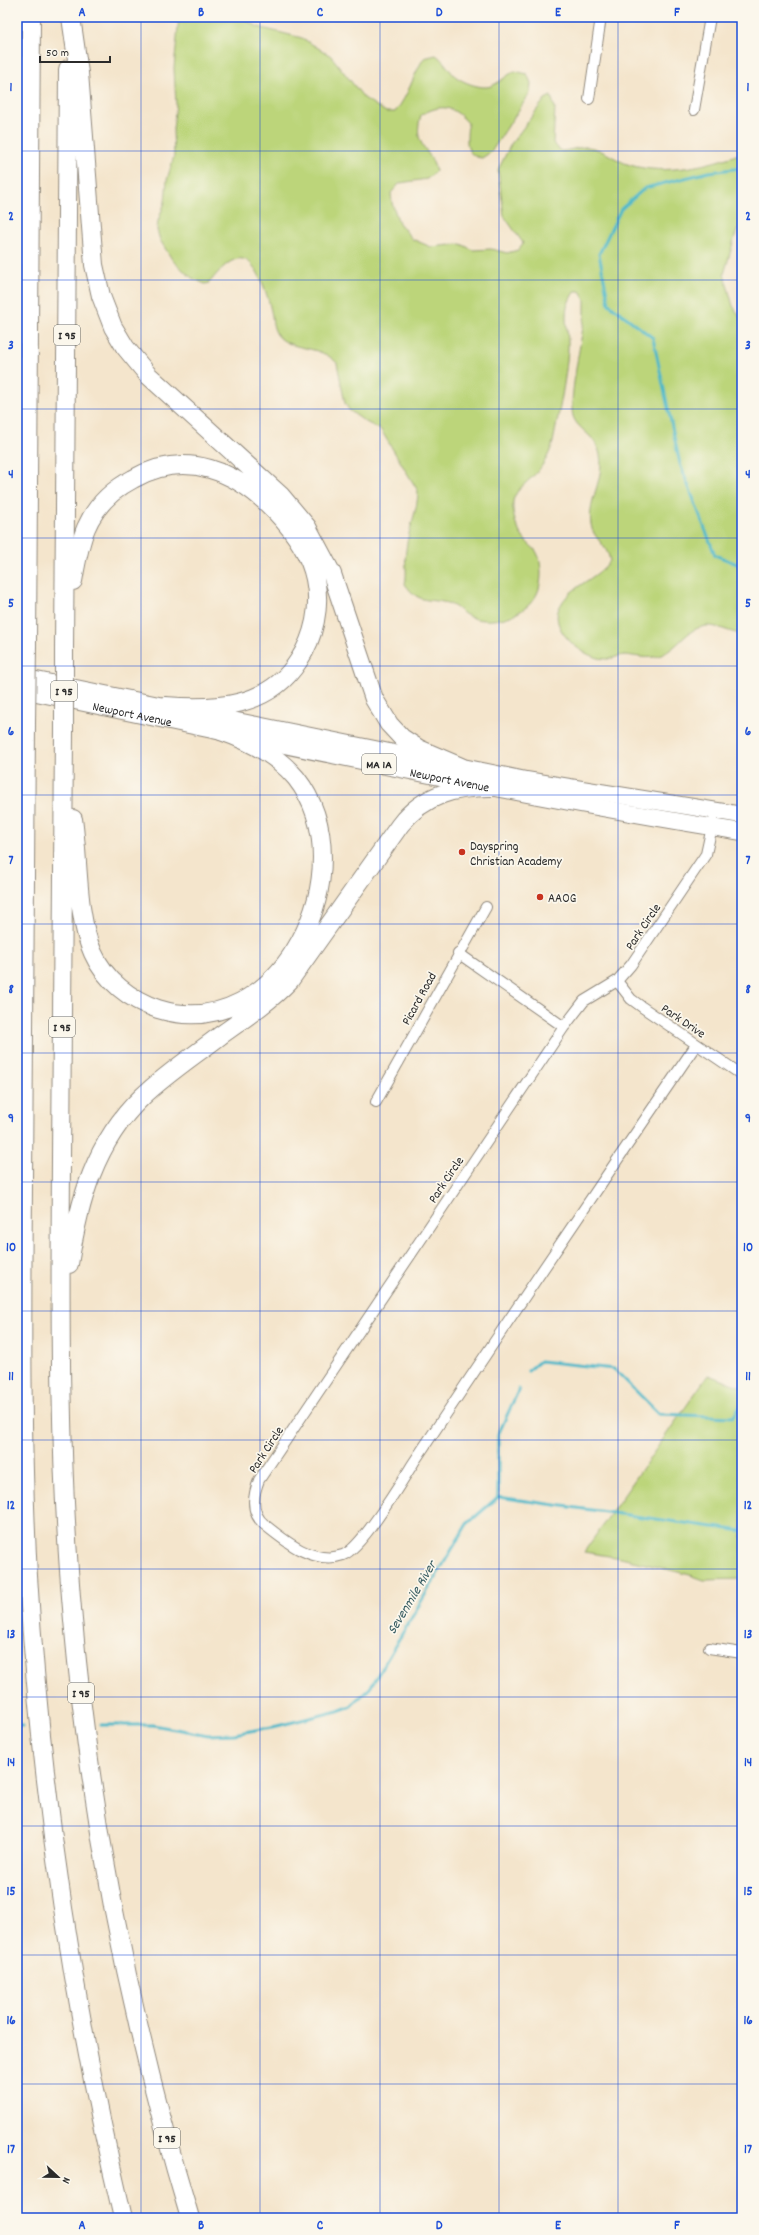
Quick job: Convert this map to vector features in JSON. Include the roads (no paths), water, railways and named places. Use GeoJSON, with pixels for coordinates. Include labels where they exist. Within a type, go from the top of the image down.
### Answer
{"type":"FeatureCollection","features":[{"type":"Feature","properties":{"kind":"highway"},"geometry":{"type":"LineString","coordinates":[[31,17],[22,1350],[23,1460],[28,1569],[45,1772],[59,1880],[80,2014],[123,2218]]}},
{"type":"Feature","properties":{"kind":"highway"},"geometry":{"type":"LineString","coordinates":[[70,17],[79,73],[94,265],[101,296],[113,326],[128,352],[148,375],[281,496],[307,527],[332,574],[374,699],[389,724],[402,738],[419,749],[461,767]]}},
{"type":"Feature","properties":{"kind":"highway","name":"I 95"},"geometry":{"type":"LineString","coordinates":[[70,17],[60,1324],[66,1517],[74,1634],[89,1756],[108,1877],[131,1990],[163,2123],[190,2218]]}},
{"type":"Feature","properties":{"kind":"highway"},"geometry":{"type":"LineString","coordinates":[[17,127],[31,43]]}},
{"type":"Feature","properties":{"kind":"highway"},"geometry":{"type":"LineString","coordinates":[[65,617],[80,547],[86,528],[103,502],[128,481],[158,468],[194,466],[226,474],[248,486],[261,497],[294,534],[306,554],[313,571],[316,587],[316,612],[314,628],[306,650],[284,680],[257,698],[240,704],[218,708],[165,706]]}},
{"type":"Feature","properties":{"kind":"highway"},"geometry":{"type":"LineString","coordinates":[[17,586],[27,645]]}},
{"type":"Feature","properties":{"kind":"highway"},"geometry":{"type":"LineString","coordinates":[[64,762],[74,826],[85,929],[96,959],[104,971],[118,986],[146,1004],[178,1014],[210,1012],[232,1005],[253,994],[272,978],[289,960],[302,940],[312,918],[320,892],[322,872],[317,823],[311,806],[300,784],[289,771],[269,754],[247,741],[221,731]]}},
{"type":"Feature","properties":{"kind":"highway"},"geometry":{"type":"LineString","coordinates":[[17,800],[26,761]]}},
{"type":"Feature","properties":{"kind":"highway"},"geometry":{"type":"LineString","coordinates":[[60,1324],[74,1232],[83,1193],[100,1152],[128,1112],[162,1079],[267,1001],[290,980],[400,825],[415,808],[433,797],[454,790],[495,787]]}},
{"type":"Feature","properties":{"kind":"highway"},"geometry":{"type":"LineString","coordinates":[[17,1314],[22,1350]]}},
{"type":"Feature","properties":{"kind":"main road","name":"Newport Avenue"},"geometry":{"type":"LineString","coordinates":[[17,676],[568,788],[742,815]]}},
{"type":"Feature","properties":{"kind":"main road","name":"Newport Avenue"},"geometry":{"type":"LineString","coordinates":[[17,689],[665,821],[742,832]]}},
{"type":"Feature","properties":{"kind":"street"},"geometry":{"type":"LineString","coordinates":[[589,99],[601,17]]}},
{"type":"Feature","properties":{"kind":"street"},"geometry":{"type":"LineString","coordinates":[[694,110],[710,17]]}},
{"type":"Feature","properties":{"kind":"street","name":"Park Circle"},"geometry":{"type":"LineString","coordinates":[[696,1045],[355,1547],[345,1554],[330,1557],[315,1556],[298,1548],[262,1524],[256,1514],[254,1493],[259,1480],[564,1027],[584,1001],[617,981],[631,965],[702,861],[710,844],[716,811]]}},
{"type":"Feature","properties":{"kind":"street","name":"Picard Road"},"geometry":{"type":"LineString","coordinates":[[376,1102],[458,954],[486,907]]}},
{"type":"Feature","properties":{"kind":"street"},"geometry":{"type":"LineString","coordinates":[[458,954],[564,1027]]}},
{"type":"Feature","properties":{"kind":"street","name":"Park Drive"},"geometry":{"type":"LineString","coordinates":[[617,981],[631,999],[696,1045],[742,1075]]}},
{"type":"Feature","properties":{"kind":"street"},"geometry":{"type":"LineString","coordinates":[[709,1648],[742,1653]]}},
{"type":"Feature","properties":{"kind":"waterway"},"geometry":{"type":"LineString","coordinates":[[742,168],[709,172],[645,188],[621,209],[599,254],[609,304],[653,338],[680,464],[715,555],[742,566]]}},
{"type":"Feature","properties":{"kind":"waterway"},"geometry":{"type":"LineString","coordinates":[[528,1371],[540,1361],[614,1369],[659,1414],[733,1417],[742,1404]]}},
{"type":"Feature","properties":{"kind":"waterway"},"geometry":{"type":"LineString","coordinates":[[498,1497],[498,1435],[519,1389]]}},
{"type":"Feature","properties":{"kind":"waterway","name":"Sevenmile River"},"geometry":{"type":"LineString","coordinates":[[101,1725],[153,1725],[208,1735],[234,1734],[277,1726],[338,1711],[351,1706],[370,1688],[467,1524],[498,1497],[742,1531]]}},
{"type":"Feature","properties":{"kind":"waterway","name":"Sevenmile River"},"geometry":{"type":"LineString","coordinates":[[17,1726],[23,1726]]}},
{"type":"Feature","properties":{"kind":"place","name":"Dayspring Christian Academy"},"geometry":{"type":"Point","coordinates":[462,852]}},
{"type":"Feature","properties":{"kind":"place","name":"AAOG"},"geometry":{"type":"Point","coordinates":[540,897]}}]}
